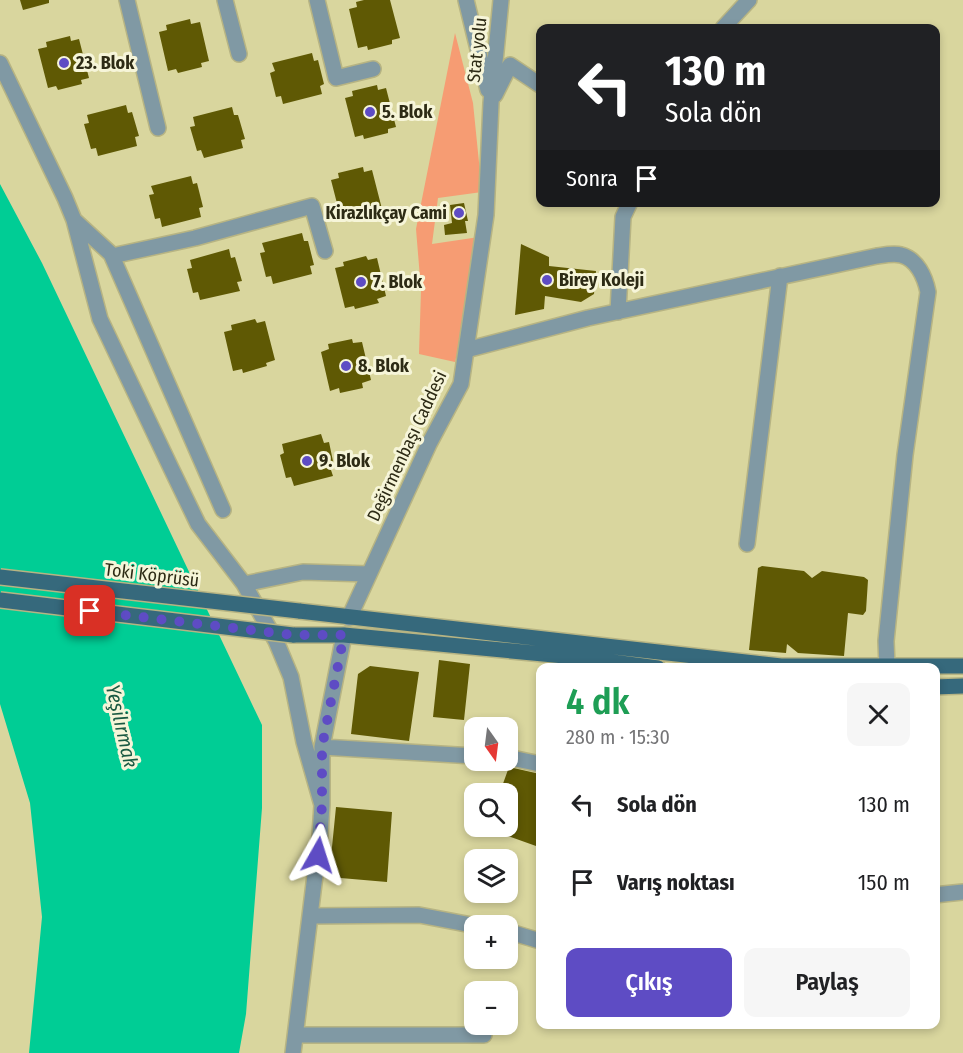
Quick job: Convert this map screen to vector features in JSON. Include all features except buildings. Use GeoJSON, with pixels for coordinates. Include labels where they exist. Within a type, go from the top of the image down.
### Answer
{"type":"FeatureCollection","features":[{"type":"Feature","properties":{"kind":"main road","name":"Toki Köprüsü"},"geometry":{"type":"LineString","coordinates":[[0,577],[754,663]]}},
{"type":"Feature","properties":{"kind":"main road"},"geometry":{"type":"LineString","coordinates":[[0,600],[293,635],[344,635],[619,663]]}},
{"type":"Feature","properties":{"kind":"main road","name":"Toki Köprüsü"},"geometry":{"type":"LineString","coordinates":[[940,666],[963,666]]}},
{"type":"Feature","properties":{"kind":"main road"},"geometry":{"type":"LineString","coordinates":[[940,687],[963,686]]}},
{"type":"Feature","properties":{"kind":"street"},"geometry":{"type":"LineString","coordinates":[[127,0],[158,128]]}},
{"type":"Feature","properties":{"kind":"street"},"geometry":{"type":"LineString","coordinates":[[225,0],[239,54]]}},
{"type":"Feature","properties":{"kind":"street"},"geometry":{"type":"LineString","coordinates":[[317,0],[336,78],[373,69]]}},
{"type":"Feature","properties":{"kind":"street"},"geometry":{"type":"LineString","coordinates":[[466,0],[491,103]]}},
{"type":"Feature","properties":{"kind":"street","name":"Stat yolu"},"geometry":{"type":"LineString","coordinates":[[491,103],[501,0]]}},
{"type":"Feature","properties":{"kind":"street"},"geometry":{"type":"LineString","coordinates":[[727,24],[749,0]]}},
{"type":"Feature","properties":{"kind":"street"},"geometry":{"type":"LineString","coordinates":[[0,63],[74,220],[100,319],[198,524],[244,584],[276,641],[291,677],[304,742],[322,805]]}},
{"type":"Feature","properties":{"kind":"street","name":"Stat yolu"},"geometry":{"type":"LineString","coordinates":[[491,103],[510,65],[536,82]]}},
{"type":"Feature","properties":{"kind":"street","name":"Değirmenbaşı Caddesi"},"geometry":{"type":"LineString","coordinates":[[349,618],[429,444],[461,384],[486,215],[491,103]]}},
{"type":"Feature","properties":{"kind":"street"},"geometry":{"type":"LineString","coordinates":[[112,256],[195,238],[312,206],[325,251]]}},
{"type":"Feature","properties":{"kind":"street"},"geometry":{"type":"LineString","coordinates":[[618,312],[623,217],[628,207]]}},
{"type":"Feature","properties":{"kind":"street"},"geometry":{"type":"LineString","coordinates":[[74,220],[112,256],[223,510]]}},
{"type":"Feature","properties":{"kind":"street"},"geometry":{"type":"LineString","coordinates":[[466,350],[618,312],[877,256],[900,254],[910,260],[926,282],[927,302],[905,455],[886,641],[887,663]]}},
{"type":"Feature","properties":{"kind":"street"},"geometry":{"type":"LineString","coordinates":[[747,544],[780,276]]}},
{"type":"Feature","properties":{"kind":"street"},"geometry":{"type":"LineString","coordinates":[[244,584],[303,572],[369,574]]}},
{"type":"Feature","properties":{"kind":"street"},"geometry":{"type":"LineString","coordinates":[[293,1053],[311,916],[322,805],[322,747],[344,635]]}},
{"type":"Feature","properties":{"kind":"street"},"geometry":{"type":"LineString","coordinates":[[322,747],[464,755]]}},
{"type":"Feature","properties":{"kind":"street"},"geometry":{"type":"LineString","coordinates":[[518,760],[536,763]]}},
{"type":"Feature","properties":{"kind":"street"},"geometry":{"type":"LineString","coordinates":[[940,894],[963,892]]}},
{"type":"Feature","properties":{"kind":"street"},"geometry":{"type":"LineString","coordinates":[[311,916],[419,915],[464,924]]}},
{"type":"Feature","properties":{"kind":"street"},"geometry":{"type":"LineString","coordinates":[[518,934],[536,940]]}},
{"type":"Feature","properties":{"kind":"street"},"geometry":{"type":"LineString","coordinates":[[296,1035],[464,1035]]}},
{"type":"Feature","properties":{"kind":"shaded area"},"geometry":{"type":"Polygon","coordinates":[[[455,33],[473,103],[482,192],[438,198],[432,244],[479,237],[455,362],[419,354],[421,290],[416,229],[455,33]]]}},
{"type":"Feature","properties":{"kind":"water","name":"Yeşilırmak"},"geometry":{"type":"Polygon","coordinates":[[[0,184],[42,263],[262,725],[262,808],[246,1014],[239,1053],[29,1053],[42,917],[30,803],[0,704],[0,184]]]}},
{"type":"Feature","properties":{"kind":"place","name":"23. Blok"},"geometry":{"type":"Point","coordinates":[64,63]}},
{"type":"Feature","properties":{"kind":"place","name":"5. Blok"},"geometry":{"type":"Point","coordinates":[370,112]}},
{"type":"Feature","properties":{"kind":"place","name":"Kirazlıkçay Cami"},"geometry":{"type":"Point","coordinates":[459,213]}},
{"type":"Feature","properties":{"kind":"place","name":"Birey Koleji"},"geometry":{"type":"Point","coordinates":[547,280]}},
{"type":"Feature","properties":{"kind":"place","name":"7. Blok"},"geometry":{"type":"Point","coordinates":[361,282]}},
{"type":"Feature","properties":{"kind":"place","name":"8. Blok"},"geometry":{"type":"Point","coordinates":[346,366]}},
{"type":"Feature","properties":{"kind":"place","name":"9. Blok"},"geometry":{"type":"Point","coordinates":[307,461]}},
{"type":"Feature","properties":{"kind":"route"},"geometry":{"type":"LineString","coordinates":[[90,611],[293,635],[344,635],[322,747],[322,805],[318,855]]}}]}
